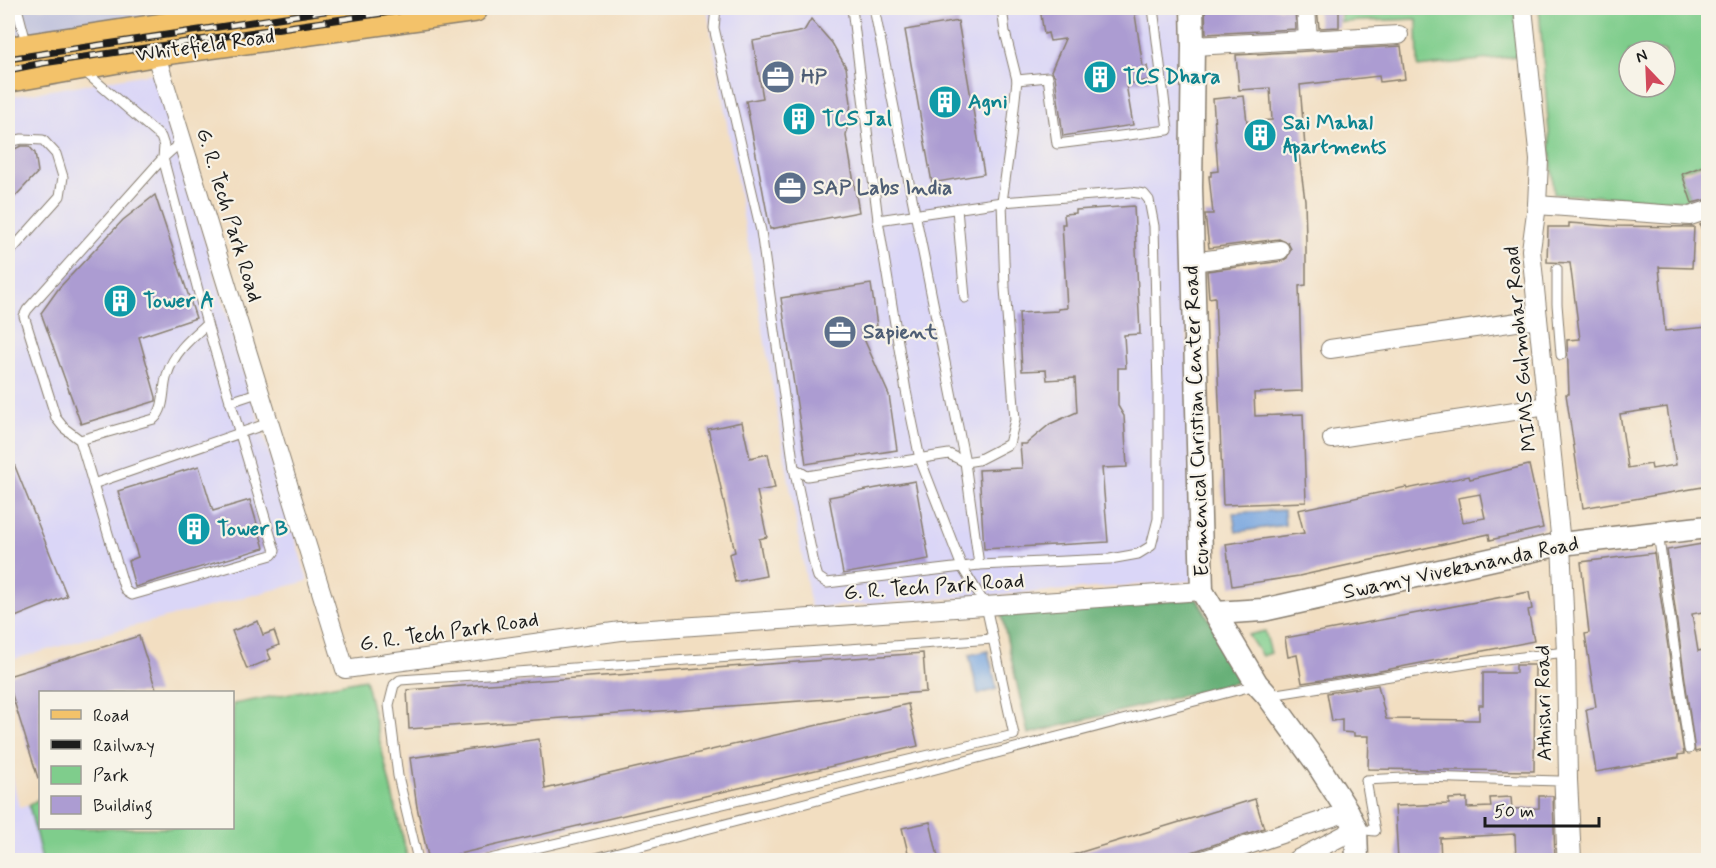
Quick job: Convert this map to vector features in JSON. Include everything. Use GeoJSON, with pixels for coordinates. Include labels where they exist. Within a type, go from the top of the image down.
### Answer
{"type":"FeatureCollection","features":[{"type":"Feature","properties":{"kind":"main road","name":"Whitefield Road"},"geometry":{"type":"LineString","coordinates":[[17,50],[293,8]]}},
{"type":"Feature","properties":{"kind":"main road","name":"Whitefield Road"},"geometry":{"type":"LineString","coordinates":[[8,78],[155,52],[474,8]]}},
{"type":"Feature","properties":{"kind":"street","name":"Ecumenical Christian Center Road"},"geometry":{"type":"LineString","coordinates":[[1192,8],[1191,188],[1202,591],[1262,690],[1318,765],[1352,820],[1358,861]]}},
{"type":"Feature","properties":{"kind":"street"},"geometry":{"type":"LineString","coordinates":[[1306,8],[1308,39]]}},
{"type":"Feature","properties":{"kind":"street","name":"MIMS Gulmohar Road"},"geometry":{"type":"LineString","coordinates":[[1523,8],[1539,160],[1537,206],[1531,250],[1561,544]]}},
{"type":"Feature","properties":{"kind":"street"},"geometry":{"type":"LineString","coordinates":[[1193,46],[1399,35]]}},
{"type":"Feature","properties":{"kind":"street","name":"G. R. Tech Park Road"},"geometry":{"type":"LineString","coordinates":[[155,52],[345,669],[621,631],[1202,591]]}},
{"type":"Feature","properties":{"kind":"street"},"geometry":{"type":"LineString","coordinates":[[1537,206],[1690,216],[1708,210]]}},
{"type":"Feature","properties":{"kind":"street"},"geometry":{"type":"LineString","coordinates":[[1193,262],[1280,250]]}},
{"type":"Feature","properties":{"kind":"street"},"geometry":{"type":"LineString","coordinates":[[1330,349],[1538,312]]}},
{"type":"Feature","properties":{"kind":"street"},"geometry":{"type":"LineString","coordinates":[[1332,440],[1547,406]]}},
{"type":"Feature","properties":{"kind":"street","name":"Swamy Vivekananda Road"},"geometry":{"type":"LineString","coordinates":[[1215,614],[1263,610],[1561,544],[1708,527]]}},
{"type":"Feature","properties":{"kind":"street","name":"Athishri Road"},"geometry":{"type":"LineString","coordinates":[[1561,544],[1572,861]]}},
{"type":"Feature","properties":{"kind":"street"},"geometry":{"type":"LineString","coordinates":[[1203,861],[1352,820]]}},
{"type":"Feature","properties":{"kind":"street"},"geometry":{"type":"LineString","coordinates":[[1296,861],[1352,820]]}},
{"type":"Feature","properties":{"kind":"lane"},"geometry":{"type":"LineString","coordinates":[[17,8],[17,50]]}},
{"type":"Feature","properties":{"kind":"lane"},"geometry":{"type":"LineString","coordinates":[[716,8],[714,28],[761,231],[794,468],[818,577],[827,583],[979,565],[1110,559],[1138,554],[1151,546],[1158,519],[1158,376],[1154,226],[1149,200],[1144,194],[1131,192],[1002,202],[878,220]]}},
{"type":"Feature","properties":{"kind":"lane"},"geometry":{"type":"LineString","coordinates":[[486,861],[1014,735],[986,606],[962,567],[920,459],[906,391],[878,220],[852,8]]}},
{"type":"Feature","properties":{"kind":"lane"},"geometry":{"type":"LineString","coordinates":[[874,8],[965,462],[979,565]]}},
{"type":"Feature","properties":{"kind":"lane"},"geometry":{"type":"LineString","coordinates":[[794,468],[807,476],[949,454],[965,462],[978,460],[1009,444],[1015,420],[1005,288],[1002,202],[1017,80],[1005,32],[1002,8]]}},
{"type":"Feature","properties":{"kind":"lane"},"geometry":{"type":"LineString","coordinates":[[1017,80],[1048,76],[1057,144],[1168,130],[1153,8]]}},
{"type":"Feature","properties":{"kind":"lane"},"geometry":{"type":"LineString","coordinates":[[75,65],[161,137],[164,147],[163,158],[207,324],[275,549],[272,555],[132,595],[124,587],[80,440],[64,428],[56,418],[24,313],[163,158],[182,141]]}},
{"type":"Feature","properties":{"kind":"lane"},"geometry":{"type":"LineString","coordinates":[[8,142],[22,139],[43,140],[56,154],[63,177],[60,196],[8,254]]}},
{"type":"Feature","properties":{"kind":"lane"},"geometry":{"type":"LineString","coordinates":[[957,209],[965,298]]}},
{"type":"Feature","properties":{"kind":"lane"},"geometry":{"type":"LineString","coordinates":[[1557,269],[1561,355]]}},
{"type":"Feature","properties":{"kind":"lane"},"geometry":{"type":"LineString","coordinates":[[1538,312],[1557,304]]}},
{"type":"Feature","properties":{"kind":"lane"},"geometry":{"type":"LineString","coordinates":[[80,440],[154,419],[161,410],[166,377],[173,359],[186,342],[207,324]]}},
{"type":"Feature","properties":{"kind":"lane"},"geometry":{"type":"LineString","coordinates":[[230,402],[260,392]]}},
{"type":"Feature","properties":{"kind":"lane"},"geometry":{"type":"LineString","coordinates":[[93,484],[269,423]]}},
{"type":"Feature","properties":{"kind":"lane"},"geometry":{"type":"LineString","coordinates":[[1658,533],[1689,749]]}},
{"type":"Feature","properties":{"kind":"lane"},"geometry":{"type":"LineString","coordinates":[[418,861],[398,776],[389,705],[394,685],[400,680],[993,639]]}},
{"type":"Feature","properties":{"kind":"lane"},"geometry":{"type":"LineString","coordinates":[[588,861],[1262,690],[1566,652]]}},
{"type":"Feature","properties":{"kind":"lane"},"geometry":{"type":"LineString","coordinates":[[1352,820],[1375,831],[1366,780],[1422,777],[1558,781],[1562,861]]}},
{"type":"Feature","properties":{"kind":"shaded area"},"geometry":{"type":"Polygon","coordinates":[[[8,8],[194,8],[8,36],[8,8]]]}},
{"type":"Feature","properties":{"kind":"shaded area"},"geometry":{"type":"Polygon","coordinates":[[[707,8],[1179,8],[1193,581],[811,608],[707,8]]]}},
{"type":"Feature","properties":{"kind":"shaded area"},"geometry":{"type":"Polygon","coordinates":[[[154,73],[308,581],[8,661],[8,97],[154,73]]]}},
{"type":"Feature","properties":{"kind":"shaded area"},"geometry":{"type":"Polygon","coordinates":[[[8,754],[19,807],[29,805],[42,860],[8,860],[8,754]]]}},
{"type":"Feature","properties":{"kind":"green space"},"geometry":{"type":"Polygon","coordinates":[[[1341,8],[1515,8],[1517,56],[1418,67],[1417,19],[1341,22],[1341,8]]]}},
{"type":"Feature","properties":{"kind":"green space"},"geometry":{"type":"Polygon","coordinates":[[[1539,8],[1708,8],[1708,162],[1680,171],[1690,201],[1554,194],[1539,8]]]}},
{"type":"Feature","properties":{"kind":"green space"},"geometry":{"type":"Polygon","coordinates":[[[1701,236],[1708,237],[1708,286],[1701,236]]]}},
{"type":"Feature","properties":{"kind":"green space"},"geometry":{"type":"Polygon","coordinates":[[[1197,599],[1245,680],[1028,734],[1001,613],[1197,599]]]}},
{"type":"Feature","properties":{"kind":"green space"},"geometry":{"type":"Polygon","coordinates":[[[1265,631],[1271,653],[1262,656],[1248,635],[1265,631]]]}},
{"type":"Feature","properties":{"kind":"green space"},"geometry":{"type":"Polygon","coordinates":[[[365,679],[408,860],[42,860],[29,805],[39,799],[39,829],[234,829],[234,704],[365,679]]]}},
{"type":"Feature","properties":{"kind":"water"},"geometry":{"type":"Polygon","coordinates":[[[1284,510],[1285,525],[1236,532],[1233,513],[1284,510]]]}},
{"type":"Feature","properties":{"kind":"water"},"geometry":{"type":"Polygon","coordinates":[[[988,651],[997,689],[978,694],[969,655],[988,651]]]}},
{"type":"Feature","properties":{"kind":"building","name":"TCS Dhara"},"geometry":{"type":"Polygon","coordinates":[[[1040,8],[1134,8],[1143,67],[1147,66],[1150,80],[1126,84],[1133,125],[1063,136],[1055,76],[1051,71],[1065,39],[1050,41],[1048,33],[1044,34],[1040,8]]]}},
{"type":"Feature","properties":{"kind":"building"},"geometry":{"type":"Polygon","coordinates":[[[1205,8],[1295,8],[1296,29],[1206,34],[1205,8]]]}},
{"type":"Feature","properties":{"kind":"building"},"geometry":{"type":"Polygon","coordinates":[[[1317,8],[1339,8],[1339,27],[1319,28],[1317,8]]]}},
{"type":"Feature","properties":{"kind":"building","name":"TCS Jal"},"geometry":{"type":"Polygon","coordinates":[[[811,19],[832,43],[846,67],[851,103],[846,136],[859,212],[770,229],[746,101],[763,98],[753,41],[804,31],[811,19]]]}},
{"type":"Feature","properties":{"kind":"building","name":"Agni"},"geometry":{"type":"Polygon","coordinates":[[[958,21],[984,174],[932,183],[905,30],[958,21]]]}},
{"type":"Feature","properties":{"kind":"building"},"geometry":{"type":"Polygon","coordinates":[[[1401,46],[1405,79],[1380,82],[1379,76],[1300,85],[1305,147],[1298,148],[1305,200],[1306,240],[1306,285],[1299,286],[1302,391],[1254,393],[1255,416],[1303,414],[1306,502],[1223,505],[1215,297],[1209,298],[1207,271],[1282,261],[1287,258],[1291,249],[1288,243],[1279,239],[1209,248],[1205,214],[1213,214],[1209,176],[1211,172],[1218,171],[1213,99],[1244,96],[1247,122],[1272,120],[1270,88],[1239,90],[1236,55],[1401,46]]]}},
{"type":"Feature","properties":{"kind":"building"},"geometry":{"type":"Polygon","coordinates":[[[21,146],[29,146],[35,153],[38,172],[8,204],[8,152],[21,146]]]}},
{"type":"Feature","properties":{"kind":"building"},"geometry":{"type":"Polygon","coordinates":[[[1708,164],[1708,199],[1692,203],[1682,174],[1708,164]]]}},
{"type":"Feature","properties":{"kind":"building","name":"Tower A"},"geometry":{"type":"Polygon","coordinates":[[[155,195],[196,318],[139,337],[156,401],[81,424],[41,313],[59,288],[123,220],[155,195]]]}},
{"type":"Feature","properties":{"kind":"building"},"geometry":{"type":"Polygon","coordinates":[[[1134,206],[1140,334],[1124,335],[1126,368],[1118,368],[1118,406],[1124,416],[1127,467],[1102,468],[1108,542],[984,549],[979,470],[1022,468],[1020,444],[1026,444],[1050,424],[1077,412],[1075,378],[1047,380],[1046,370],[1022,371],[1019,313],[1058,311],[1058,309],[1067,308],[1062,224],[1065,224],[1064,214],[1076,213],[1076,210],[1134,206]]]}},
{"type":"Feature","properties":{"kind":"building"},"geometry":{"type":"Polygon","coordinates":[[[1708,222],[1708,244],[1707,244],[1700,225],[1708,222]]]}},
{"type":"Feature","properties":{"kind":"building"},"geometry":{"type":"Polygon","coordinates":[[[1569,223],[1694,227],[1692,268],[1659,267],[1665,331],[1708,327],[1708,486],[1583,508],[1566,394],[1569,394],[1567,340],[1580,339],[1570,263],[1547,262],[1548,227],[1569,227],[1569,223]],[[1667,407],[1620,414],[1628,468],[1651,464],[1652,469],[1676,465],[1667,407]]]}},
{"type":"Feature","properties":{"kind":"building"},"geometry":{"type":"Polygon","coordinates":[[[871,284],[877,326],[860,330],[889,395],[897,450],[806,464],[781,298],[871,284]]]}},
{"type":"Feature","properties":{"kind":"building"},"geometry":{"type":"Polygon","coordinates":[[[742,422],[750,458],[768,454],[775,488],[757,491],[767,537],[759,539],[766,576],[735,582],[729,554],[735,552],[708,429],[742,422]]]}},
{"type":"Feature","properties":{"kind":"building"},"geometry":{"type":"Polygon","coordinates":[[[8,449],[67,596],[8,620],[8,449]]]}},
{"type":"Feature","properties":{"kind":"building"},"geometry":{"type":"Polygon","coordinates":[[[1529,465],[1543,528],[1490,540],[1489,534],[1299,576],[1232,586],[1226,544],[1304,533],[1298,510],[1406,487],[1407,489],[1469,476],[1470,479],[1529,465]],[[1480,494],[1458,498],[1463,522],[1485,518],[1480,494]]]}},
{"type":"Feature","properties":{"kind":"building","name":"Tower B"},"geometry":{"type":"Polygon","coordinates":[[[199,466],[213,511],[250,500],[264,548],[135,587],[128,561],[138,557],[118,491],[199,466]]]}},
{"type":"Feature","properties":{"kind":"building"},"geometry":{"type":"Polygon","coordinates":[[[915,481],[929,559],[843,574],[829,497],[915,481]]]}},
{"type":"Feature","properties":{"kind":"building"},"geometry":{"type":"Polygon","coordinates":[[[1708,543],[1708,611],[1692,614],[1698,651],[1708,649],[1708,749],[1695,752],[1667,550],[1708,543]]]}},
{"type":"Feature","properties":{"kind":"building"},"geometry":{"type":"Polygon","coordinates":[[[1654,553],[1684,754],[1678,755],[1678,758],[1596,772],[1586,709],[1596,707],[1585,634],[1589,633],[1581,562],[1654,553]]]}},
{"type":"Feature","properties":{"kind":"building"},"geometry":{"type":"Polygon","coordinates":[[[1529,592],[1532,609],[1528,610],[1534,641],[1375,672],[1302,683],[1297,655],[1288,657],[1285,638],[1529,592]]]}},
{"type":"Feature","properties":{"kind":"building"},"geometry":{"type":"Polygon","coordinates":[[[258,621],[263,635],[274,631],[279,645],[267,650],[271,659],[247,669],[232,631],[258,621]]]}},
{"type":"Feature","properties":{"kind":"building"},"geometry":{"type":"Polygon","coordinates":[[[139,636],[156,691],[39,691],[38,778],[8,676],[139,636]]]}},
{"type":"Feature","properties":{"kind":"building"},"geometry":{"type":"Polygon","coordinates":[[[923,653],[926,692],[409,729],[407,690],[923,653]]]}},
{"type":"Feature","properties":{"kind":"building"},"geometry":{"type":"Polygon","coordinates":[[[1516,665],[1535,665],[1534,771],[1368,769],[1369,736],[1354,736],[1354,733],[1342,732],[1342,719],[1332,721],[1327,693],[1378,685],[1386,719],[1479,720],[1479,705],[1483,705],[1483,673],[1516,673],[1516,665]]]}},
{"type":"Feature","properties":{"kind":"building"},"geometry":{"type":"Polygon","coordinates":[[[908,704],[918,746],[429,861],[417,807],[410,758],[539,739],[545,789],[908,704]]]}},
{"type":"Feature","properties":{"kind":"building"},"geometry":{"type":"Polygon","coordinates":[[[1539,796],[1553,796],[1555,861],[1516,861],[1515,834],[1440,838],[1441,861],[1398,861],[1395,806],[1449,804],[1449,799],[1467,798],[1467,808],[1491,807],[1490,798],[1511,797],[1512,809],[1539,808],[1539,796]]]}},
{"type":"Feature","properties":{"kind":"building"},"geometry":{"type":"Polygon","coordinates":[[[1255,799],[1264,828],[1189,853],[1159,861],[1065,861],[1065,857],[1255,799]]]}},
{"type":"Feature","properties":{"kind":"building"},"geometry":{"type":"Polygon","coordinates":[[[930,822],[939,861],[910,861],[902,828],[930,822]]]}},
{"type":"Feature","properties":{"kind":"railway"},"geometry":{"type":"LineString","coordinates":[[8,59],[344,8]]}},
{"type":"Feature","properties":{"kind":"railway"},"geometry":{"type":"LineString","coordinates":[[8,70],[418,8]]}},
{"type":"Feature","properties":{"kind":"place","name":"HP"},"geometry":{"type":"Point","coordinates":[778,77]}},
{"type":"Feature","properties":{"kind":"place","name":"TCS Dhara"},"geometry":{"type":"Point","coordinates":[1100,77]}},
{"type":"Feature","properties":{"kind":"place","name":"Agni"},"geometry":{"type":"Point","coordinates":[945,102]}},
{"type":"Feature","properties":{"kind":"place","name":"TCS Jal"},"geometry":{"type":"Point","coordinates":[799,119]}},
{"type":"Feature","properties":{"kind":"place","name":"Sai Mahal Apartments"},"geometry":{"type":"Point","coordinates":[1260,135]}},
{"type":"Feature","properties":{"kind":"place","name":"SAP Labs India"},"geometry":{"type":"Point","coordinates":[790,188]}},
{"type":"Feature","properties":{"kind":"place","name":"Tower A"},"geometry":{"type":"Point","coordinates":[120,301]}},
{"type":"Feature","properties":{"kind":"place","name":"Sapient"},"geometry":{"type":"Point","coordinates":[840,332]}},
{"type":"Feature","properties":{"kind":"place","name":"Tower B"},"geometry":{"type":"Point","coordinates":[194,529]}}]}
